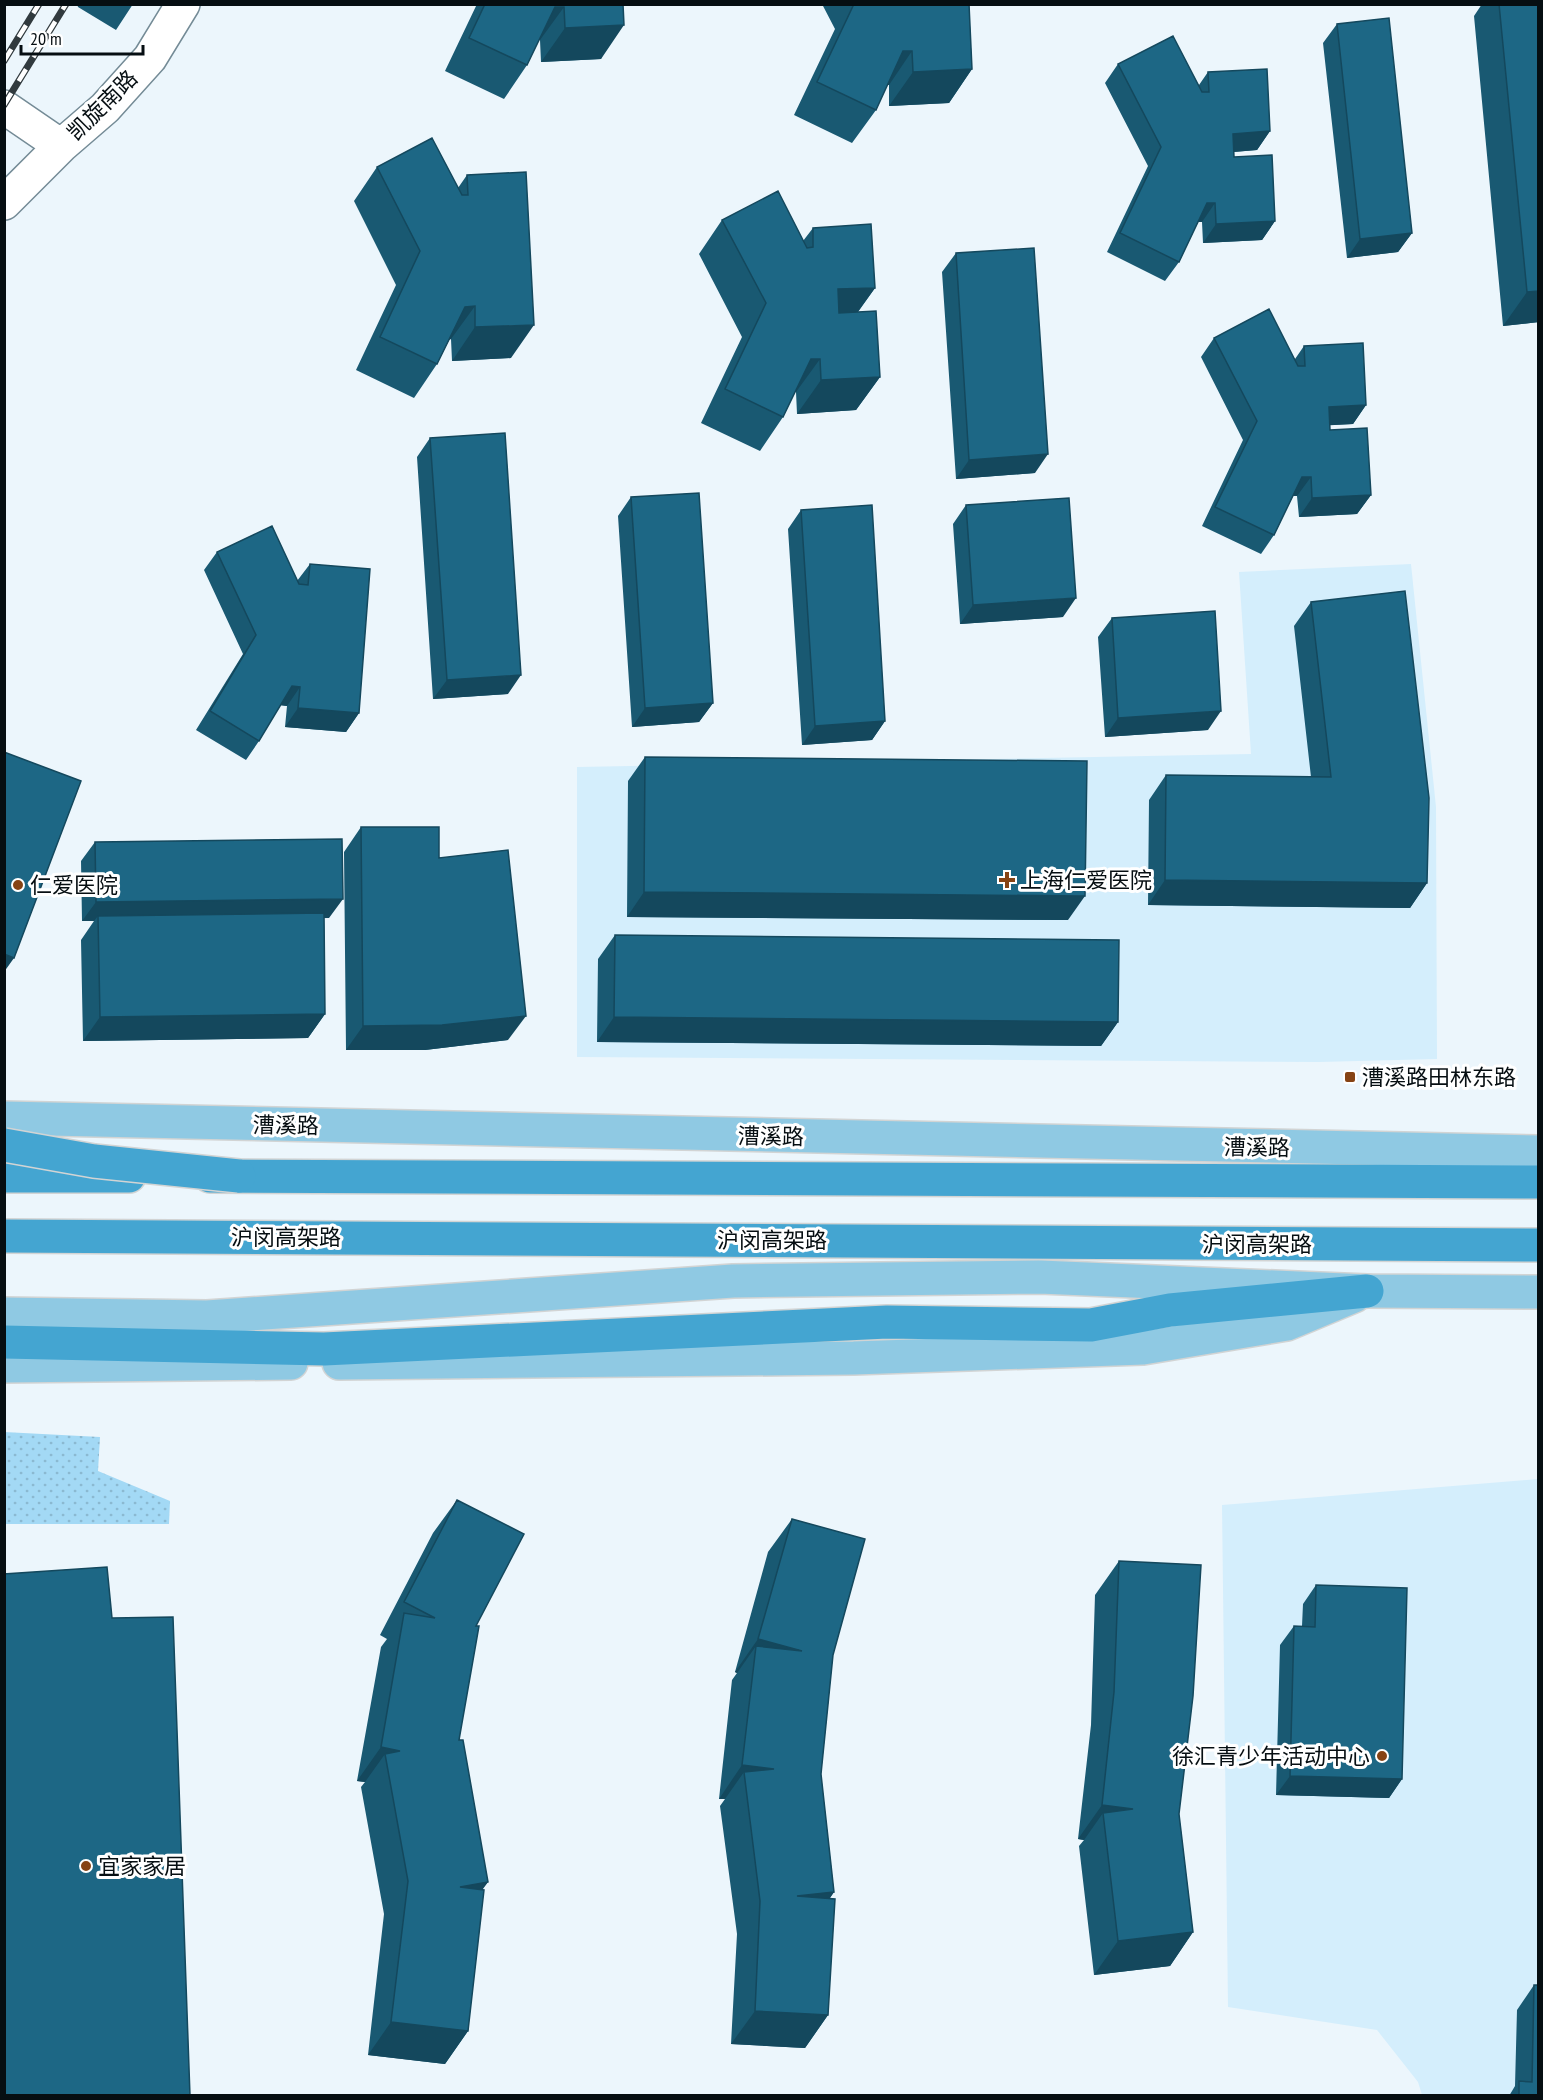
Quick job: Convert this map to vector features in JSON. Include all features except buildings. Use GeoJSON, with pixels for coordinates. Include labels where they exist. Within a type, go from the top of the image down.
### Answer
{"type":"FeatureCollection","features":[{"type":"Feature","properties":{"kind":"highway"},"geometry":{"type":"LineString","coordinates":[[4,1145],[94,1161],[239,1176]]}},
{"type":"Feature","properties":{"kind":"highway"},"geometry":{"type":"LineString","coordinates":[[4,1176],[1539,1182]]}},
{"type":"Feature","properties":{"kind":"highway","name":"沪闵高架路"},"geometry":{"type":"LineString","coordinates":[[4,1236],[1539,1245]]}},
{"type":"Feature","properties":{"kind":"highway"},"geometry":{"type":"LineString","coordinates":[[4,1342],[324,1349],[887,1322],[1092,1325],[1170,1310],[1366,1291]]}},
{"type":"Feature","properties":{"kind":"main road","name":"漕溪路"},"geometry":{"type":"LineString","coordinates":[[4,1118],[1539,1152]]}},
{"type":"Feature","properties":{"kind":"main road"},"geometry":{"type":"LineString","coordinates":[[4,1331],[733,1281],[1040,1276],[1366,1291],[1539,1292]]}},
{"type":"Feature","properties":{"kind":"main road"},"geometry":{"type":"LineString","coordinates":[[4,1366],[854,1358],[1143,1348],[1287,1324],[1366,1291]]}},
{"type":"Feature","properties":{"kind":"main road"},"geometry":{"type":"LineString","coordinates":[[4,1314],[207,1317]]}},
{"type":"Feature","properties":{"kind":"street","name":"凯旋南路"},"geometry":{"type":"LineString","coordinates":[[4,203],[61,146],[105,108],[142,66],[183,4]]}},
{"type":"Feature","properties":{"kind":"street","name":"凯旋南路"},"geometry":{"type":"LineString","coordinates":[[4,107],[61,146]]}},
{"type":"Feature","properties":{"kind":"shaded area","name":"上海仁爱医院"},"geometry":{"type":"Polygon","coordinates":[[[1411,564],[1436,807],[1437,1059],[1319,1062],[577,1057],[577,767],[1251,754],[1239,572],[1411,564]]]}},
{"type":"Feature","properties":{"kind":"shaded area"},"geometry":{"type":"Polygon","coordinates":[[[4,1432],[100,1437],[98,1471],[170,1501],[169,1524],[5,1524],[4,1432]]]}},
{"type":"Feature","properties":{"kind":"shaded area","name":"徐汇青少年活动中心"},"geometry":{"type":"Polygon","coordinates":[[[1538,1479],[1538,2095],[1422,2095],[1418,2082],[1377,2030],[1228,2007],[1222,1505],[1538,1479]]]}},
{"type":"Feature","properties":{"kind":"railway"},"geometry":{"type":"LineString","coordinates":[[4,61],[39,4]]}},
{"type":"Feature","properties":{"kind":"railway"},"geometry":{"type":"LineString","coordinates":[[4,105],[66,4]]}},
{"type":"Feature","properties":{"kind":"place","name":"上海仁爱医院"},"geometry":{"type":"Point","coordinates":[1007,880]}},
{"type":"Feature","properties":{"kind":"place","name":"仁爱医院"},"geometry":{"type":"Point","coordinates":[18,885]}},
{"type":"Feature","properties":{"kind":"place","name":"漕溪路田林东路"},"geometry":{"type":"Point","coordinates":[1350,1077]}},
{"type":"Feature","properties":{"kind":"place","name":"徐汇青少年活动中心"},"geometry":{"type":"Point","coordinates":[1382,1756]}},
{"type":"Feature","properties":{"kind":"place","name":"宜家家居"},"geometry":{"type":"Point","coordinates":[86,1866]}}]}
